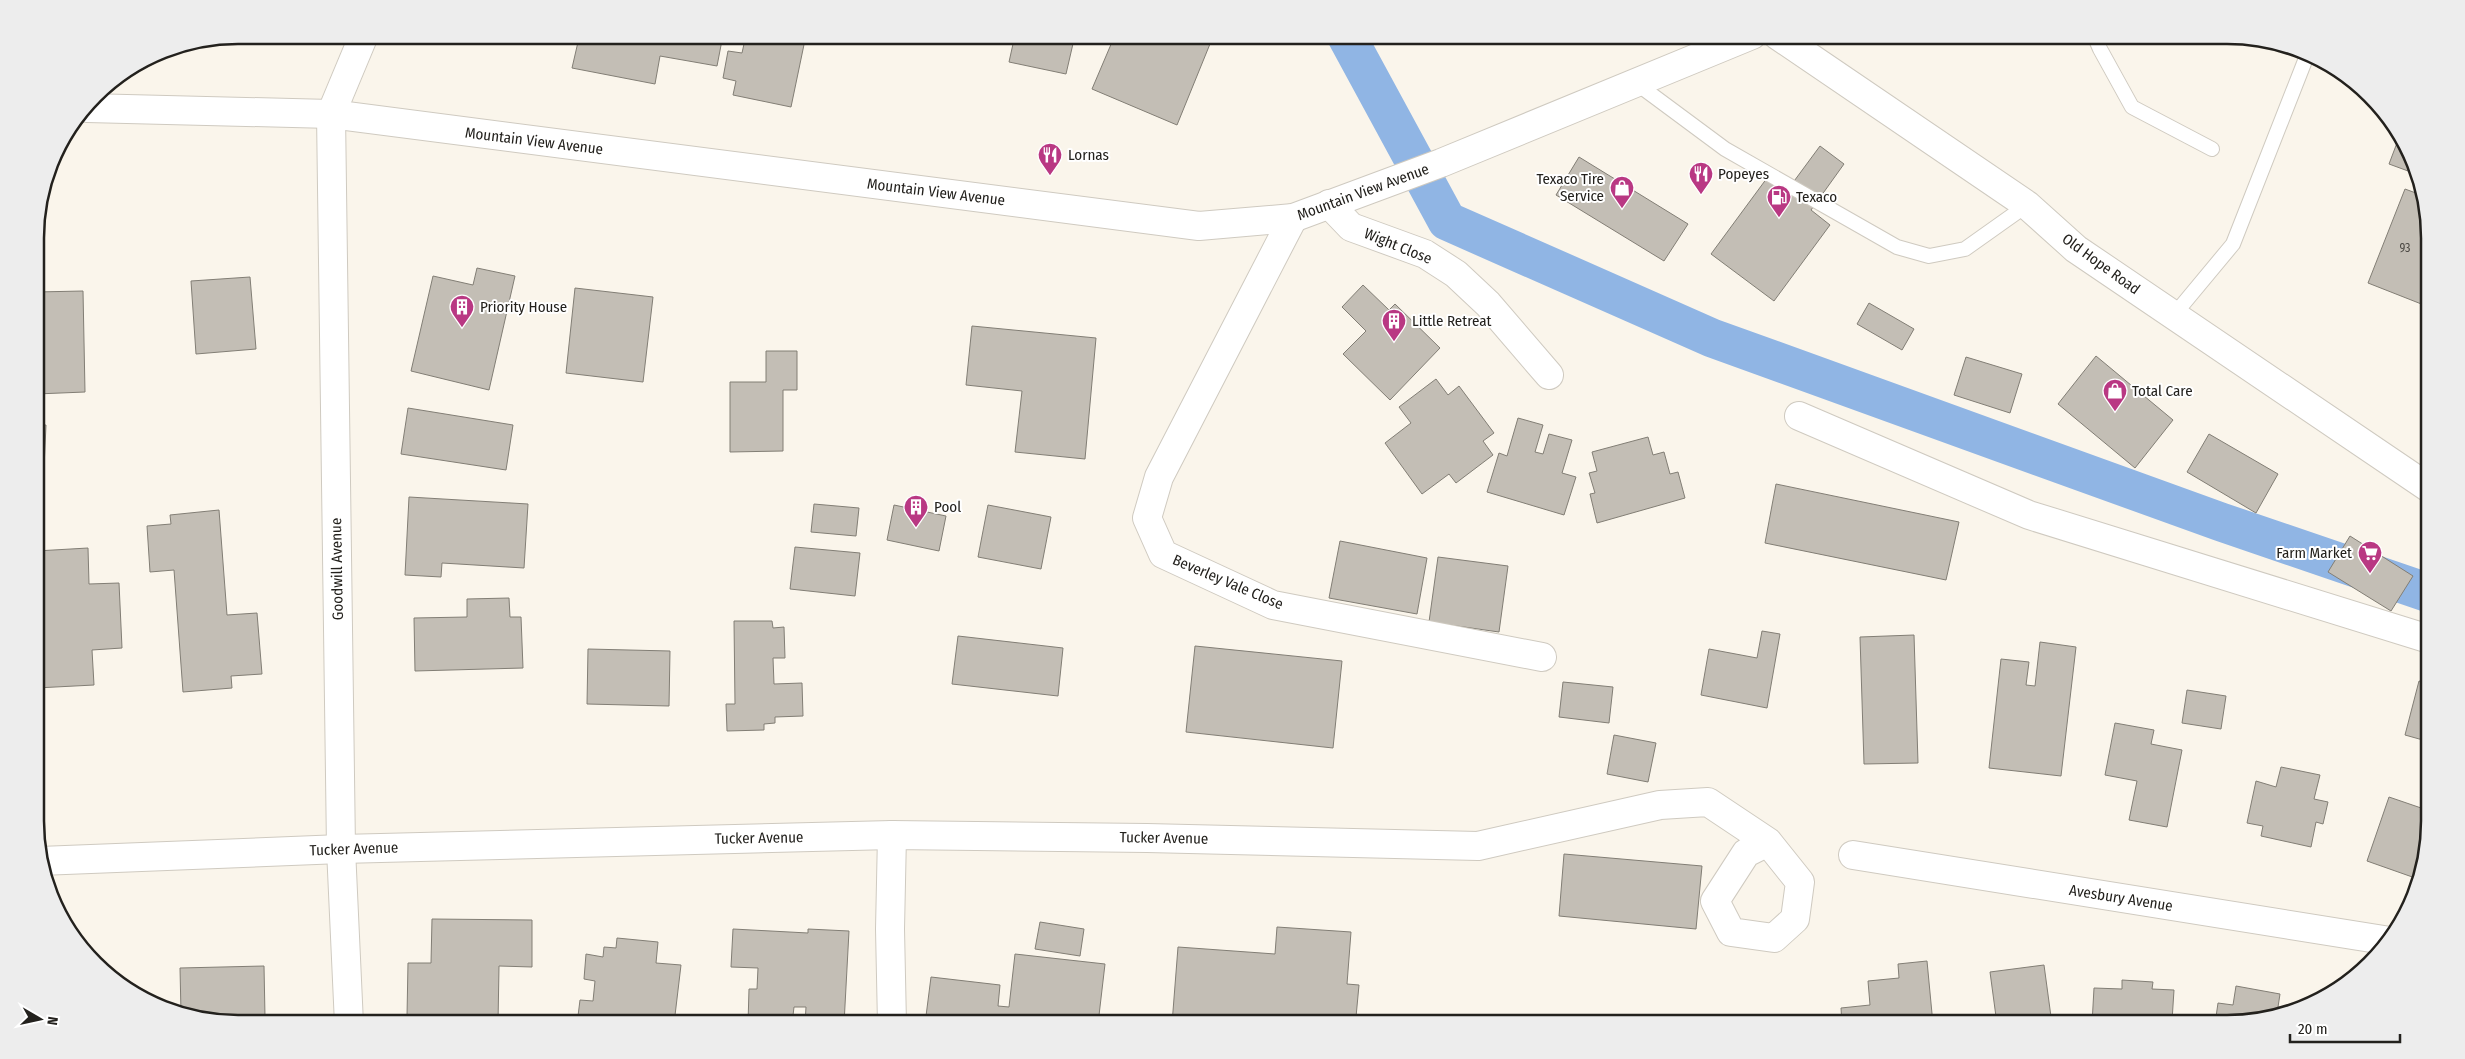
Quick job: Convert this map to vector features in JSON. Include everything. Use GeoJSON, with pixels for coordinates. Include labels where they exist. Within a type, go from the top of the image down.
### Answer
{"type":"FeatureCollection","features":[{"type":"Feature","properties":{"kind":"street"},"geometry":{"type":"LineString","coordinates":[[330,114],[360,44]]}},
{"type":"Feature","properties":{"kind":"street","name":"Mountain View Avenue"},"geometry":{"type":"LineString","coordinates":[[94,108],[330,114],[1199,226],[1293,218],[1441,164],[1730,44]]}},
{"type":"Feature","properties":{"kind":"street","name":"Old Hope Road"},"geometry":{"type":"LineString","coordinates":[[1790,44],[2027,205],[2076,249],[2421,483]]}},
{"type":"Feature","properties":{"kind":"street","name":"Goodwill Avenue"},"geometry":{"type":"LineString","coordinates":[[330,114],[340,849],[349,1015]]}},
{"type":"Feature","properties":{"kind":"street","name":"Wight Close"},"geometry":{"type":"LineString","coordinates":[[1329,204],[1352,227],[1424,254],[1456,274],[1488,304],[1549,375]]}},
{"type":"Feature","properties":{"kind":"street","name":"Beverley Vale Close"},"geometry":{"type":"LineString","coordinates":[[1293,218],[1159,477],[1147,518],[1163,554],[1273,605],[1542,657]]}},
{"type":"Feature","properties":{"kind":"street"},"geometry":{"type":"LineString","coordinates":[[1799,416],[2029,515],[2421,636]]}},
{"type":"Feature","properties":{"kind":"street","name":"Tucker Avenue"},"geometry":{"type":"LineString","coordinates":[[47,861],[340,849],[892,835],[1156,838],[1478,846],[1660,805],[1708,802],[1768,842]]}},
{"type":"Feature","properties":{"kind":"street"},"geometry":{"type":"LineString","coordinates":[[892,835],[890,929],[892,1015]]}},
{"type":"Feature","properties":{"kind":"street","name":"Avesbury Avenue"},"geometry":{"type":"LineString","coordinates":[[1853,855],[2381,939]]}},
{"type":"Feature","properties":{"kind":"lane"},"geometry":{"type":"LineString","coordinates":[[2098,44],[2132,107],[2212,149]]}},
{"type":"Feature","properties":{"kind":"lane"},"geometry":{"type":"LineString","coordinates":[[2174,315],[2233,244],[2305,61]]}},
{"type":"Feature","properties":{"kind":"lane"},"geometry":{"type":"LineString","coordinates":[[1636,83],[1725,149],[1897,247],[1929,256],[1965,249],[2027,205]]}},
{"type":"Feature","properties":{"kind":"building"},"geometry":{"type":"Polygon","coordinates":[[[578,44],[721,44],[717,66],[660,56],[655,84],[572,68],[578,44]]]}},
{"type":"Feature","properties":{"kind":"building"},"geometry":{"type":"Polygon","coordinates":[[[744,44],[804,44],[791,107],[733,95],[736,81],[723,78],[728,51],[742,53],[744,44]]]}},
{"type":"Feature","properties":{"kind":"building"},"geometry":{"type":"Polygon","coordinates":[[[1013,44],[1073,44],[1066,74],[1009,62],[1013,44]]]}},
{"type":"Feature","properties":{"kind":"building"},"geometry":{"type":"Polygon","coordinates":[[[1111,44],[1210,44],[1177,125],[1092,89],[1111,44]]]}},
{"type":"Feature","properties":{"kind":"building"},"geometry":{"type":"Polygon","coordinates":[[[2397,144],[2409,171],[2389,164],[2397,144]]]}},
{"type":"Feature","properties":{"kind":"building","name":"Texaco"},"geometry":{"type":"Polygon","coordinates":[[[1820,146],[1844,164],[1811,210],[1830,225],[1774,301],[1711,254],[1767,178],[1786,192],[1820,146]]]}},
{"type":"Feature","properties":{"kind":"building","name":"Texaco Tire Service"},"geometry":{"type":"Polygon","coordinates":[[[1579,157],[1688,224],[1664,261],[1556,195],[1579,157]]]}},
{"type":"Feature","properties":{"kind":"building"},"geometry":{"type":"Polygon","coordinates":[[[2405,189],[2416,193],[2421,225],[2421,304],[2368,283],[2405,189]]]}},
{"type":"Feature","properties":{"kind":"building","name":"Priority House"},"geometry":{"type":"Polygon","coordinates":[[[477,268],[515,276],[489,390],[411,371],[433,276],[473,285],[477,268]]]}},
{"type":"Feature","properties":{"kind":"building"},"geometry":{"type":"Polygon","coordinates":[[[250,277],[256,349],[196,354],[191,281],[250,277]]]}},
{"type":"Feature","properties":{"kind":"building","name":"Little Retreat"},"geometry":{"type":"Polygon","coordinates":[[[1363,285],[1389,310],[1395,304],[1440,348],[1390,400],[1343,354],[1366,331],[1342,307],[1363,285]]]}},
{"type":"Feature","properties":{"kind":"building"},"geometry":{"type":"Polygon","coordinates":[[[575,288],[653,297],[643,382],[566,373],[575,288]]]}},
{"type":"Feature","properties":{"kind":"building"},"geometry":{"type":"Polygon","coordinates":[[[83,291],[85,392],[44,394],[44,292],[83,291]]]}},
{"type":"Feature","properties":{"kind":"building"},"geometry":{"type":"Polygon","coordinates":[[[1869,303],[1914,329],[1902,350],[1857,324],[1869,303]]]}},
{"type":"Feature","properties":{"kind":"building"},"geometry":{"type":"Polygon","coordinates":[[[972,326],[1096,338],[1085,459],[1015,452],[1022,391],[966,385],[972,326]]]}},
{"type":"Feature","properties":{"kind":"building"},"geometry":{"type":"Polygon","coordinates":[[[766,351],[797,351],[797,390],[783,390],[783,451],[730,452],[730,382],[766,382],[766,351]]]}},
{"type":"Feature","properties":{"kind":"building","name":"Total Care"},"geometry":{"type":"Polygon","coordinates":[[[2096,356],[2173,420],[2135,468],[2058,404],[2096,356]]]}},
{"type":"Feature","properties":{"kind":"building"},"geometry":{"type":"Polygon","coordinates":[[[1966,357],[2022,374],[2010,413],[1954,395],[1966,357]]]}},
{"type":"Feature","properties":{"kind":"building"},"geometry":{"type":"Polygon","coordinates":[[[1436,379],[1448,395],[1459,386],[1494,433],[1483,441],[1493,455],[1456,483],[1449,474],[1422,494],[1385,443],[1411,423],[1399,407],[1436,379]]]}},
{"type":"Feature","properties":{"kind":"building"},"geometry":{"type":"Polygon","coordinates":[[[408,408],[513,425],[506,470],[401,454],[408,408]]]}},
{"type":"Feature","properties":{"kind":"building"},"geometry":{"type":"Polygon","coordinates":[[[1518,418],[1543,425],[1535,452],[1543,454],[1549,434],[1572,440],[1562,473],[1576,477],[1564,515],[1487,492],[1499,453],[1507,456],[1518,418]]]}},
{"type":"Feature","properties":{"kind":"building"},"geometry":{"type":"Polygon","coordinates":[[[44,425],[46,425],[44,468],[44,425]]]}},
{"type":"Feature","properties":{"kind":"building"},"geometry":{"type":"Polygon","coordinates":[[[2209,434],[2278,474],[2256,513],[2187,472],[2209,434]]]}},
{"type":"Feature","properties":{"kind":"building"},"geometry":{"type":"Polygon","coordinates":[[[1648,437],[1653,455],[1664,452],[1670,474],[1678,472],[1685,498],[1597,523],[1590,494],[1595,493],[1589,473],[1597,471],[1592,452],[1648,437]]]}},
{"type":"Feature","properties":{"kind":"building"},"geometry":{"type":"Polygon","coordinates":[[[1776,484],[1959,522],[1946,580],[1765,543],[1776,484]]]}},
{"type":"Feature","properties":{"kind":"building"},"geometry":{"type":"Polygon","coordinates":[[[409,497],[528,504],[524,568],[442,563],[441,577],[405,575],[409,497]]]}},
{"type":"Feature","properties":{"kind":"building"},"geometry":{"type":"Polygon","coordinates":[[[814,504],[859,508],[856,536],[811,532],[814,504]]]}},
{"type":"Feature","properties":{"kind":"building","name":"Pool"},"geometry":{"type":"Polygon","coordinates":[[[894,505],[946,516],[939,551],[887,540],[894,505]]]}},
{"type":"Feature","properties":{"kind":"building"},"geometry":{"type":"Polygon","coordinates":[[[988,505],[1051,517],[1041,569],[978,557],[988,505]]]}},
{"type":"Feature","properties":{"kind":"building"},"geometry":{"type":"Polygon","coordinates":[[[219,510],[227,615],[257,613],[262,674],[231,676],[232,688],[183,692],[174,570],[150,572],[147,526],[171,524],[170,515],[219,510]]]}},
{"type":"Feature","properties":{"kind":"building","name":"Farm Market"},"geometry":{"type":"Polygon","coordinates":[[[2350,536],[2413,576],[2391,611],[2328,572],[2350,536]]]}},
{"type":"Feature","properties":{"kind":"building"},"geometry":{"type":"Polygon","coordinates":[[[1340,541],[1427,558],[1417,614],[1329,598],[1340,541]]]}},
{"type":"Feature","properties":{"kind":"building"},"geometry":{"type":"Polygon","coordinates":[[[795,547],[860,553],[855,596],[790,589],[795,547]]]}},
{"type":"Feature","properties":{"kind":"building"},"geometry":{"type":"Polygon","coordinates":[[[88,548],[89,584],[119,583],[122,648],[92,650],[94,685],[44,688],[44,551],[88,548]]]}},
{"type":"Feature","properties":{"kind":"building"},"geometry":{"type":"Polygon","coordinates":[[[1438,557],[1508,566],[1499,632],[1429,622],[1438,557]]]}},
{"type":"Feature","properties":{"kind":"building"},"geometry":{"type":"Polygon","coordinates":[[[509,598],[510,617],[521,617],[523,668],[415,671],[414,618],[467,617],[467,599],[509,598]]]}},
{"type":"Feature","properties":{"kind":"building"},"geometry":{"type":"Polygon","coordinates":[[[734,621],[772,621],[773,628],[784,627],[785,658],[773,658],[774,684],[802,683],[803,716],[775,717],[775,723],[764,724],[764,730],[727,731],[726,704],[735,704],[734,621]]]}},
{"type":"Feature","properties":{"kind":"building"},"geometry":{"type":"Polygon","coordinates":[[[1762,631],[1780,634],[1767,708],[1701,695],[1709,649],[1757,658],[1762,631]]]}},
{"type":"Feature","properties":{"kind":"building"},"geometry":{"type":"Polygon","coordinates":[[[1914,635],[1918,763],[1864,764],[1860,637],[1914,635]]]}},
{"type":"Feature","properties":{"kind":"building"},"geometry":{"type":"Polygon","coordinates":[[[958,636],[1063,648],[1058,696],[952,684],[958,636]]]}},
{"type":"Feature","properties":{"kind":"building"},"geometry":{"type":"Polygon","coordinates":[[[2040,642],[2076,647],[2061,776],[1989,768],[2001,659],[2029,662],[2026,685],[2035,686],[2040,642]]]}},
{"type":"Feature","properties":{"kind":"building"},"geometry":{"type":"Polygon","coordinates":[[[1195,646],[1342,661],[1333,748],[1186,732],[1195,646]]]}},
{"type":"Feature","properties":{"kind":"building"},"geometry":{"type":"Polygon","coordinates":[[[588,649],[670,651],[669,706],[587,704],[588,649]]]}},
{"type":"Feature","properties":{"kind":"building"},"geometry":{"type":"Polygon","coordinates":[[[2419,681],[2421,682],[2421,739],[2405,735],[2419,681]]]}},
{"type":"Feature","properties":{"kind":"building"},"geometry":{"type":"Polygon","coordinates":[[[1563,682],[1613,687],[1609,723],[1559,717],[1563,682]]]}},
{"type":"Feature","properties":{"kind":"building"},"geometry":{"type":"Polygon","coordinates":[[[2187,690],[2226,696],[2221,729],[2182,723],[2187,690]]]}},
{"type":"Feature","properties":{"kind":"building"},"geometry":{"type":"Polygon","coordinates":[[[2115,723],[2154,730],[2151,744],[2182,750],[2167,827],[2129,820],[2137,781],[2105,775],[2115,723]]]}},
{"type":"Feature","properties":{"kind":"building"},"geometry":{"type":"Polygon","coordinates":[[[1614,735],[1656,743],[1648,782],[1607,774],[1614,735]]]}},
{"type":"Feature","properties":{"kind":"building"},"geometry":{"type":"Polygon","coordinates":[[[2281,767],[2320,775],[2314,799],[2328,802],[2323,824],[2316,822],[2311,847],[2261,836],[2263,826],[2247,823],[2256,781],[2276,787],[2281,767]]]}},
{"type":"Feature","properties":{"kind":"building"},"geometry":{"type":"Polygon","coordinates":[[[2389,797],[2421,808],[2420,846],[2413,877],[2367,861],[2389,797]]]}},
{"type":"Feature","properties":{"kind":"building"},"geometry":{"type":"Polygon","coordinates":[[[1564,854],[1702,866],[1696,929],[1559,916],[1564,854]]]}},
{"type":"Feature","properties":{"kind":"building"},"geometry":{"type":"Polygon","coordinates":[[[432,919],[532,920],[532,967],[499,966],[498,1015],[407,1015],[408,963],[431,963],[432,919]]]}},
{"type":"Feature","properties":{"kind":"building"},"geometry":{"type":"Polygon","coordinates":[[[1040,922],[1084,929],[1080,956],[1035,949],[1040,922]]]}},
{"type":"Feature","properties":{"kind":"building"},"geometry":{"type":"Polygon","coordinates":[[[1277,927],[1351,932],[1347,984],[1359,985],[1356,1015],[1173,1015],[1178,947],[1275,954],[1277,927]]]}},
{"type":"Feature","properties":{"kind":"building"},"geometry":{"type":"Polygon","coordinates":[[[733,929],[808,933],[808,929],[849,931],[844,1015],[806,1015],[806,1007],[794,1007],[793,1015],[748,1015],[749,989],[757,989],[758,968],[731,967],[733,929]]]}},
{"type":"Feature","properties":{"kind":"building"},"geometry":{"type":"Polygon","coordinates":[[[617,938],[658,942],[656,963],[681,965],[675,1015],[578,1015],[580,1000],[593,1001],[595,981],[584,979],[586,954],[603,957],[604,947],[616,948],[617,938]]]}},
{"type":"Feature","properties":{"kind":"building"},"geometry":{"type":"Polygon","coordinates":[[[1015,954],[1105,964],[1099,1015],[926,1015],[931,977],[1000,985],[998,1006],[1009,1007],[1015,954]]]}},
{"type":"Feature","properties":{"kind":"building"},"geometry":{"type":"Polygon","coordinates":[[[1927,961],[1932,1015],[1841,1015],[1841,1008],[1870,1005],[1868,981],[1899,978],[1898,964],[1927,961]]]}},
{"type":"Feature","properties":{"kind":"building"},"geometry":{"type":"Polygon","coordinates":[[[2044,965],[2051,1015],[1996,1015],[1990,972],[2044,965]]]}},
{"type":"Feature","properties":{"kind":"building"},"geometry":{"type":"Polygon","coordinates":[[[264,966],[265,1015],[213,1014],[181,1007],[180,968],[264,966]]]}},
{"type":"Feature","properties":{"kind":"building"},"geometry":{"type":"Polygon","coordinates":[[[2122,980],[2153,982],[2152,989],[2174,990],[2172,1015],[2092,1015],[2094,988],[2122,989],[2122,980]]]}},
{"type":"Feature","properties":{"kind":"building"},"geometry":{"type":"Polygon","coordinates":[[[2236,986],[2280,994],[2278,1007],[2281,1008],[2277,1009],[2252,1014],[2216,1015],[2218,1003],[2233,1005],[2236,986]]]}},
{"type":"Feature","properties":{"kind":"waterway"},"geometry":{"type":"LineString","coordinates":[[1351,44],[1447,221],[1712,338],[2221,522],[2421,590]]}},
{"type":"Feature","properties":{"kind":"place","name":"Lornas"},"geometry":{"type":"Point","coordinates":[1050,176]}},
{"type":"Feature","properties":{"kind":"place","name":"Popeyes"},"geometry":{"type":"Point","coordinates":[1701,195]}},
{"type":"Feature","properties":{"kind":"place","name":"Texaco Tire Service"},"geometry":{"type":"Point","coordinates":[1622,209]}},
{"type":"Feature","properties":{"kind":"place","name":"Texaco"},"geometry":{"type":"Point","coordinates":[1779,218]}},
{"type":"Feature","properties":{"kind":"place","name":"Priority House"},"geometry":{"type":"Point","coordinates":[462,328]}},
{"type":"Feature","properties":{"kind":"place","name":"Little Retreat"},"geometry":{"type":"Point","coordinates":[1394,342]}},
{"type":"Feature","properties":{"kind":"place","name":"Total Care"},"geometry":{"type":"Point","coordinates":[2115,412]}},
{"type":"Feature","properties":{"kind":"place","name":"Pool"},"geometry":{"type":"Point","coordinates":[916,528]}},
{"type":"Feature","properties":{"kind":"place","name":"Farm Market"},"geometry":{"type":"Point","coordinates":[2370,574]}}]}
